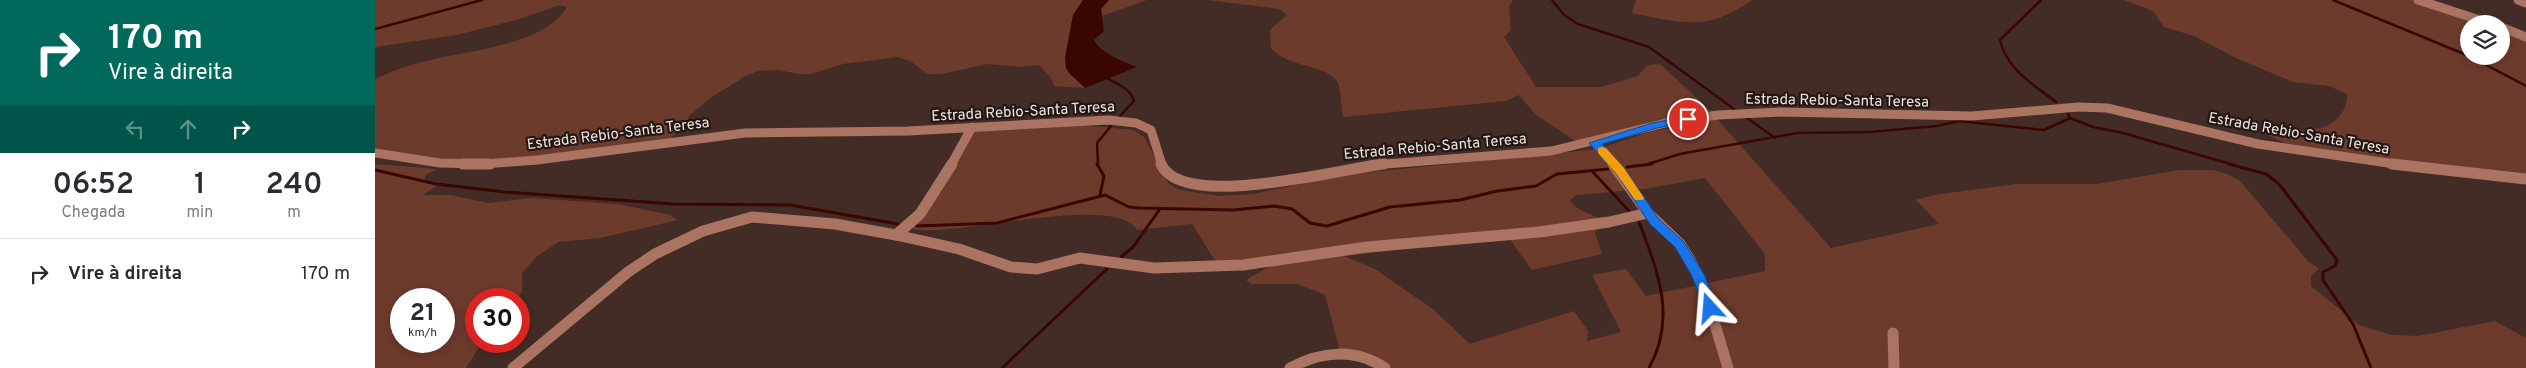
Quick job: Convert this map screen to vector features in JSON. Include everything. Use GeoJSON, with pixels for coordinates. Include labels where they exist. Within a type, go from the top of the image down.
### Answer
{"type":"FeatureCollection","features":[{"type":"Feature","properties":{"kind":"street"},"geometry":{"type":"LineString","coordinates":[[2418,0],[2464,15]]}},
{"type":"Feature","properties":{"kind":"street"},"geometry":{"type":"LineString","coordinates":[[2518,0],[2526,3]]}},
{"type":"Feature","properties":{"kind":"street"},"geometry":{"type":"LineString","coordinates":[[2510,31],[2526,37]]}},
{"type":"Feature","properties":{"kind":"street","name":"Estrada Rebio-Santa Teresa"},"geometry":{"type":"LineString","coordinates":[[375,153],[440,163],[484,164],[537,160],[643,144],[736,134],[972,128],[1108,120],[1136,124],[1151,130],[1161,166],[1173,176],[1185,182],[1219,187],[1261,186],[1373,165],[1551,151],[1595,143],[1655,125],[1720,115],[1746,113],[1881,116],[1979,115],[2086,106],[2107,108],[2258,144],[2361,160],[2526,178]]}},
{"type":"Feature","properties":{"kind":"street"},"geometry":{"type":"LineString","coordinates":[[896,235],[920,214],[944,178],[972,128]]}},
{"type":"Feature","properties":{"kind":"street"},"geometry":{"type":"LineString","coordinates":[[1595,143],[1620,171],[1648,213],[1680,244],[1699,276],[1729,367]]}},
{"type":"Feature","properties":{"kind":"street"},"geometry":{"type":"LineString","coordinates":[[513,368],[628,272],[679,241],[724,224],[752,217],[835,224],[896,235],[915,241],[959,248],[1011,267],[1025,269],[1047,267],[1080,258],[1170,268],[1243,265],[1367,247],[1539,232],[1609,222],[1648,213]]}},
{"type":"Feature","properties":{"kind":"street"},"geometry":{"type":"LineString","coordinates":[[1893,333],[1894,368]]}},
{"type":"Feature","properties":{"kind":"street"},"geometry":{"type":"LineString","coordinates":[[1290,368],[1315,358],[1337,353],[1360,355],[1385,368]]}},
{"type":"Feature","properties":{"kind":"shaded area"},"geometry":{"type":"Polygon","coordinates":[[[375,0],[1083,0],[1073,15],[1065,58],[1066,68],[1070,74],[1085,88],[1054,86],[1051,78],[1039,65],[1021,67],[988,64],[941,74],[928,74],[910,61],[898,57],[843,64],[811,74],[798,74],[779,70],[758,71],[713,96],[689,116],[686,124],[663,145],[537,161],[446,159],[375,152],[375,79],[416,64],[525,38],[542,30],[556,20],[567,7],[560,5],[516,20],[457,35],[375,47],[375,0]]]}},
{"type":"Feature","properties":{"kind":"shaded area"},"geometry":{"type":"Polygon","coordinates":[[[1083,0],[1109,0],[1101,9],[1104,31],[1094,40],[1107,53],[1137,67],[1085,88],[1066,68],[1065,58],[1073,15],[1083,0]]]}},
{"type":"Feature","properties":{"kind":"shaded area"},"geometry":{"type":"Polygon","coordinates":[[[1109,0],[1147,0],[1102,16],[1101,9],[1109,0]]]}},
{"type":"Feature","properties":{"kind":"shaded area"},"geometry":{"type":"Polygon","coordinates":[[[1207,0],[1513,0],[1509,6],[1511,30],[1504,37],[1536,87],[1601,87],[1638,76],[1646,66],[1661,65],[1713,113],[1583,146],[1535,114],[1519,95],[1506,101],[1343,117],[1339,86],[1333,77],[1326,72],[1288,60],[1271,48],[1270,30],[1287,15],[1280,9],[1207,0]]]}},
{"type":"Feature","properties":{"kind":"shaded area"},"geometry":{"type":"Polygon","coordinates":[[[1636,0],[1752,0],[1721,17],[1707,21],[1680,22],[1632,13],[1636,0]]]}},
{"type":"Feature","properties":{"kind":"shaded area"},"geometry":{"type":"Polygon","coordinates":[[[2124,0],[2425,0],[2468,15],[2460,15],[2460,65],[2510,65],[2510,29],[2526,35],[2526,177],[2303,151],[2258,131],[2318,129],[2329,125],[2338,118],[2344,109],[2347,94],[2329,86],[2293,82],[2234,57],[2194,36],[2164,27],[2153,11],[2124,0]]]}},
{"type":"Feature","properties":{"kind":"shaded area"},"geometry":{"type":"Polygon","coordinates":[[[1717,119],[1831,248],[1939,224],[1916,200],[1934,195],[2016,184],[2097,184],[2179,170],[2214,170],[2240,181],[2308,261],[2319,269],[2311,276],[2311,286],[2359,325],[2392,335],[2418,336],[2495,321],[2526,338],[2526,368],[1391,368],[1380,359],[1340,351],[1325,295],[1297,284],[1251,284],[1246,280],[1268,267],[1219,267],[1192,224],[1137,230],[1122,219],[1098,215],[1067,215],[963,228],[912,229],[939,193],[972,132],[1081,125],[1134,130],[1144,137],[1169,184],[1180,190],[1220,196],[1253,194],[1343,175],[1598,149],[1649,132],[1717,119]],[[1705,178],[1645,189],[1576,195],[1570,201],[1577,208],[1600,219],[1595,233],[1602,254],[1532,270],[1508,237],[1344,256],[1375,269],[1434,310],[1470,344],[1574,311],[1588,331],[1587,341],[1621,332],[1592,275],[1626,269],[1646,296],[1765,271],[1765,254],[1705,178]]]}},
{"type":"Feature","properties":{"kind":"shaded area"},"geometry":{"type":"Polygon","coordinates":[[[375,164],[437,169],[425,175],[425,183],[442,183],[422,195],[450,195],[488,203],[531,198],[618,204],[670,215],[678,220],[600,238],[558,242],[535,258],[522,273],[522,288],[465,288],[465,353],[475,353],[466,368],[375,368],[375,164]]]}},
{"type":"Feature","properties":{"kind":"waterway"},"geometry":{"type":"LineString","coordinates":[[375,29],[482,0]]}},
{"type":"Feature","properties":{"kind":"waterway"},"geometry":{"type":"LineString","coordinates":[[1552,0],[1564,15],[1578,24],[1649,47],[1734,109]]}},
{"type":"Feature","properties":{"kind":"waterway"},"geometry":{"type":"LineString","coordinates":[[2041,0],[2000,40],[2008,60],[2022,76],[2056,102]]}},
{"type":"Feature","properties":{"kind":"waterway"},"geometry":{"type":"LineString","coordinates":[[2333,0],[2469,56],[2526,86]]}},
{"type":"Feature","properties":{"kind":"waterway"},"geometry":{"type":"LineString","coordinates":[[1106,78],[1119,84],[1129,93],[1134,101],[1120,116]]}},
{"type":"Feature","properties":{"kind":"waterway"},"geometry":{"type":"LineString","coordinates":[[2067,112],[2070,118]]}},
{"type":"Feature","properties":{"kind":"waterway"},"geometry":{"type":"LineString","coordinates":[[1747,118],[1774,137]]}},
{"type":"Feature","properties":{"kind":"waterway"},"geometry":{"type":"LineString","coordinates":[[1774,137],[1797,133],[1870,132],[1937,126],[1959,121],[2044,130],[2070,118]]}},
{"type":"Feature","properties":{"kind":"waterway"},"geometry":{"type":"LineString","coordinates":[[2070,118],[2093,127],[2123,133],[2234,165]]}},
{"type":"Feature","properties":{"kind":"waterway"},"geometry":{"type":"LineString","coordinates":[[1098,165],[1097,143],[1111,126]]}},
{"type":"Feature","properties":{"kind":"waterway"},"geometry":{"type":"LineString","coordinates":[[1646,165],[1680,154],[1774,137]]}},
{"type":"Feature","properties":{"kind":"waterway"},"geometry":{"type":"LineString","coordinates":[[1097,164],[1104,176],[1100,195]]}},
{"type":"Feature","properties":{"kind":"waterway"},"geometry":{"type":"LineString","coordinates":[[1646,165],[1652,164]]}},
{"type":"Feature","properties":{"kind":"waterway"},"geometry":{"type":"LineString","coordinates":[[2229,164],[2266,174],[2279,184],[2337,260],[2335,266],[2323,272],[2323,280],[2353,324],[2371,368]]}},
{"type":"Feature","properties":{"kind":"waterway"},"geometry":{"type":"LineString","coordinates":[[1627,167],[1646,165]]}},
{"type":"Feature","properties":{"kind":"waterway"},"geometry":{"type":"LineString","coordinates":[[917,226],[997,223],[1105,195],[1129,207],[1139,208],[1233,210],[1274,206],[1292,209],[1310,223],[1327,226],[1390,207],[1460,200],[1497,191],[1536,186],[1557,174],[1608,169]]}},
{"type":"Feature","properties":{"kind":"waterway"},"geometry":{"type":"LineString","coordinates":[[375,170],[436,184],[505,192],[674,204],[790,205],[898,224]]}},
{"type":"Feature","properties":{"kind":"waterway"},"geometry":{"type":"LineString","coordinates":[[1592,171],[1629,211]]}},
{"type":"Feature","properties":{"kind":"waterway"},"geometry":{"type":"LineString","coordinates":[[1121,257],[1133,247],[1160,209]]}},
{"type":"Feature","properties":{"kind":"waterway"},"geometry":{"type":"LineString","coordinates":[[1639,222],[1653,259],[1662,295],[1662,331],[1649,368]]}},
{"type":"Feature","properties":{"kind":"waterway"},"geometry":{"type":"LineString","coordinates":[[1002,368],[1107,269]]}},
{"type":"Feature","properties":{"kind":"slow traffic"},"geometry":{"type":"LineString","coordinates":[[1602,151],[1620,171],[1639,198]]}},
{"type":"Feature","properties":{"kind":"route"},"geometry":{"type":"LineString","coordinates":[[1688,119],[1655,125],[1595,143],[1620,171],[1654,221],[1680,244],[1699,276],[1710,308]]}}]}
